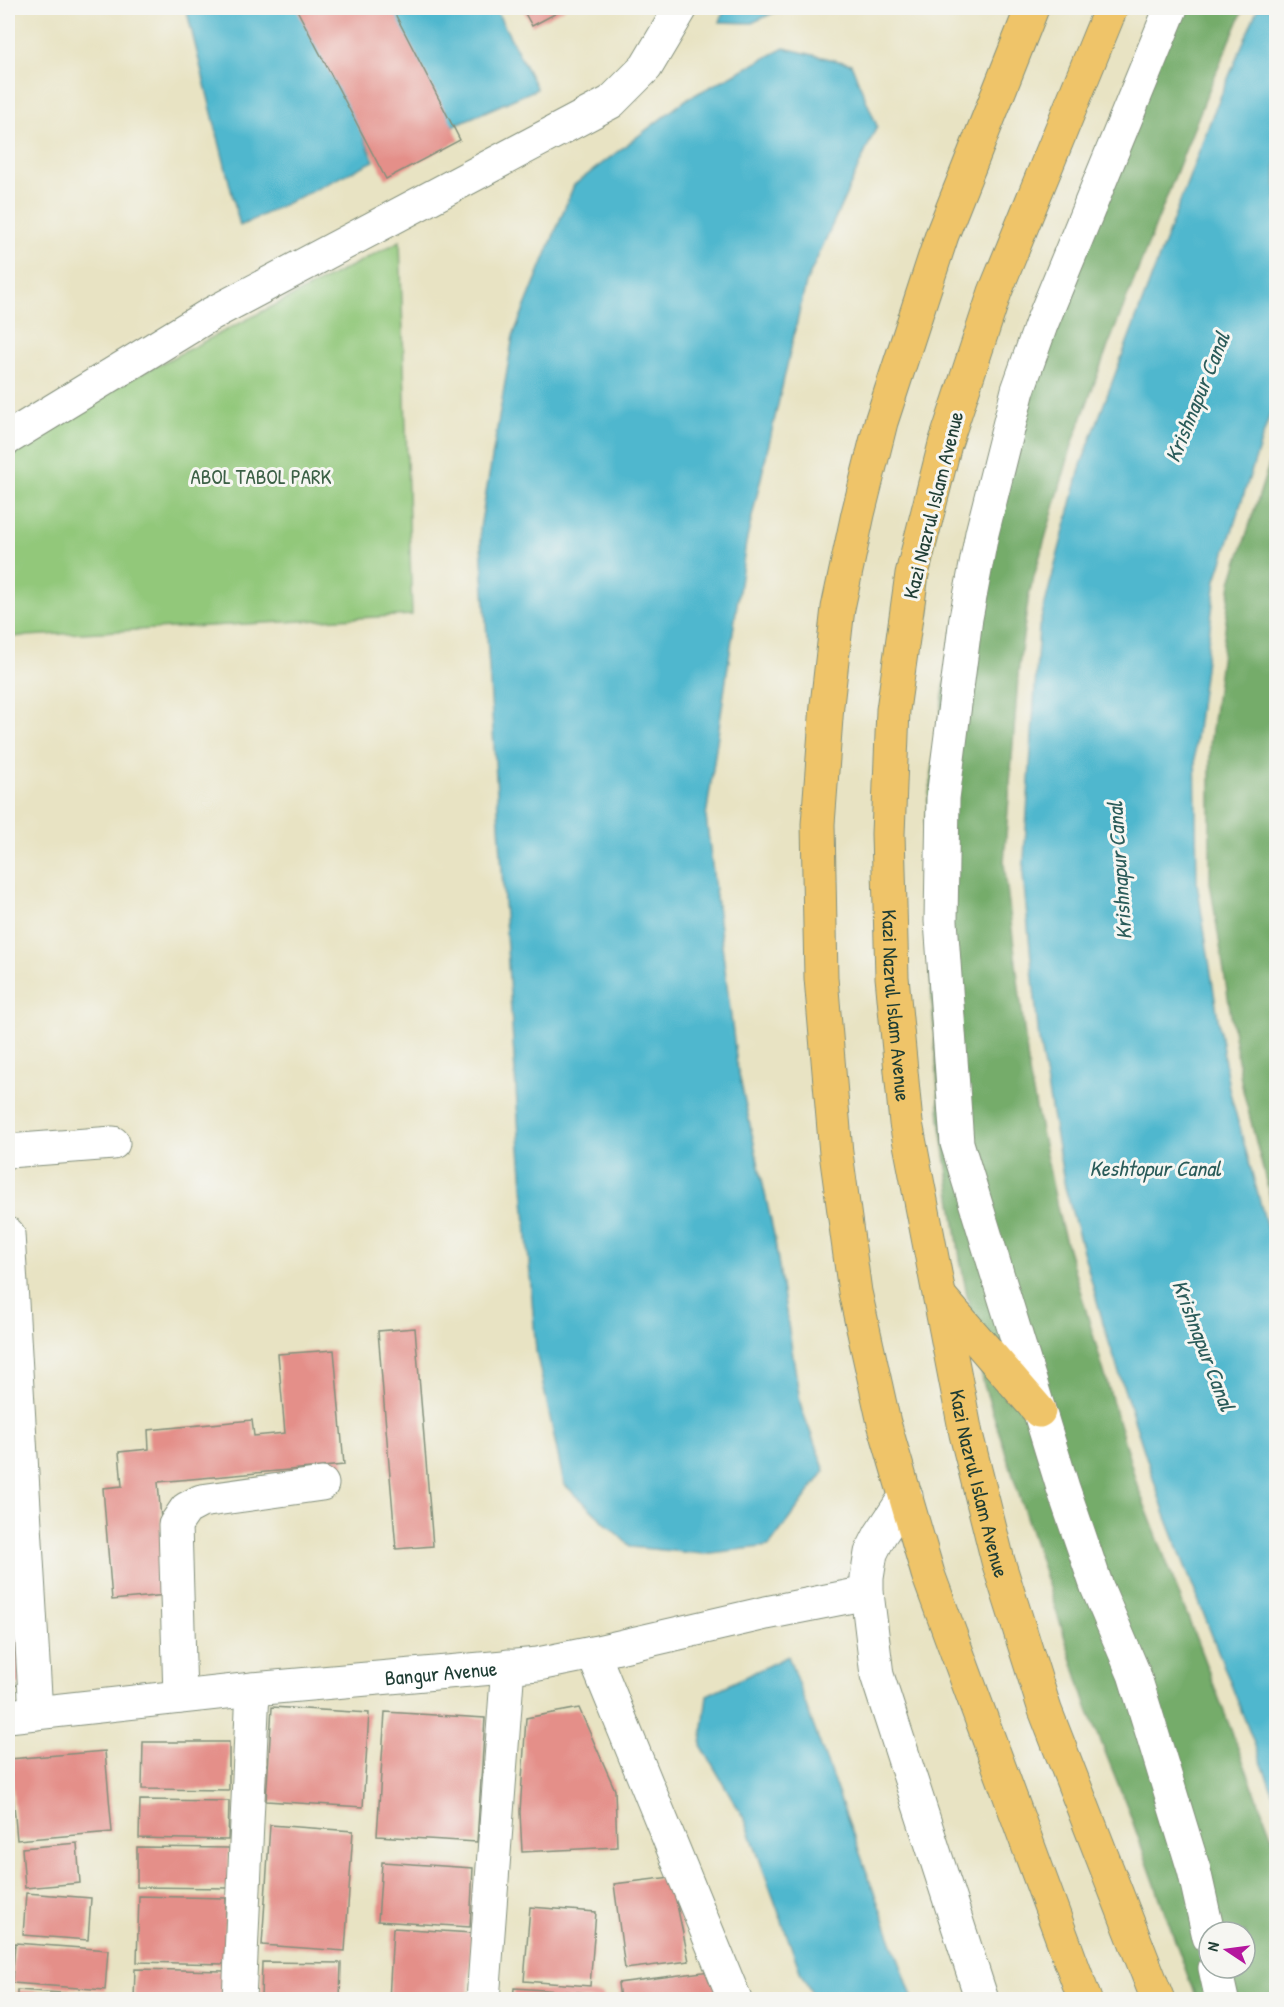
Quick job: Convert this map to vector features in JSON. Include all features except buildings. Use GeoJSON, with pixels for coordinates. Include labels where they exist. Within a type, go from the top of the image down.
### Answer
{"type":"FeatureCollection","features":[{"type":"Feature","properties":{"kind":"main road"},"geometry":{"type":"LineString","coordinates":[[1032,8],[942,235],[881,422],[858,514],[838,608],[827,705],[818,824],[821,978],[836,1153],[855,1292],[884,1423],[928,1574],[1085,2000]]}},
{"type":"Feature","properties":{"kind":"main road","name":"Kazi Nazrul Islam Avenue"},"geometry":{"type":"LineString","coordinates":[[1111,8],[995,292],[945,444],[912,574],[893,710],[888,834],[892,977],[906,1123],[966,1434],[998,1561],[1045,1710],[1158,2000]]}},
{"type":"Feature","properties":{"kind":"main road"},"geometry":{"type":"LineString","coordinates":[[939,1297],[1039,1411]]}},
{"type":"Feature","properties":{"kind":"street"},"geometry":{"type":"LineString","coordinates":[[8,438],[211,314],[611,102],[646,67],[681,8]]}},
{"type":"Feature","properties":{"kind":"street"},"geometry":{"type":"LineString","coordinates":[[1171,8],[1041,325],[1018,390],[982,533],[966,618],[944,798],[941,921],[957,1143],[1062,1488],[1097,1587],[1134,1674],[1194,1870],[1205,1920]]}},
{"type":"Feature","properties":{"kind":"street"},"geometry":{"type":"LineString","coordinates":[[8,1150],[113,1143]]}},
{"type":"Feature","properties":{"kind":"street"},"geometry":{"type":"LineString","coordinates":[[8,1234],[22,1714]]}},
{"type":"Feature","properties":{"kind":"street"},"geometry":{"type":"LineString","coordinates":[[180,1697],[175,1525],[186,1509],[201,1501],[322,1485]]}},
{"type":"Feature","properties":{"kind":"street"},"geometry":{"type":"LineString","coordinates":[[906,1496],[871,1552],[867,1593],[877,1675],[982,2000]]}},
{"type":"Feature","properties":{"kind":"street","name":"Bangur Avenue"},"geometry":{"type":"LineString","coordinates":[[22,1714],[253,1689],[538,1664],[766,1612],[867,1593]]}},
{"type":"Feature","properties":{"kind":"street"},"geometry":{"type":"LineString","coordinates":[[593,1653],[735,2000]]}},
{"type":"Feature","properties":{"kind":"street"},"geometry":{"type":"LineString","coordinates":[[483,2000],[508,1666]]}},
{"type":"Feature","properties":{"kind":"street"},"geometry":{"type":"LineString","coordinates":[[239,2000],[253,1689]]}},
{"type":"Feature","properties":{"kind":"street"},"geometry":{"type":"LineString","coordinates":[[1218,1980],[1222,2000]]}},
{"type":"Feature","properties":{"kind":"green space"},"geometry":{"type":"Polygon","coordinates":[[[1160,8],[1244,8],[1210,87],[1105,354],[1072,445],[1029,594],[1019,665],[1004,863],[1030,1079],[1061,1225],[1137,1485],[1276,1847],[1276,1999],[1196,1999],[1127,1806],[1087,1707],[984,1385],[960,1259],[940,1119],[930,969],[925,822],[951,641],[1160,8]]]}},
{"type":"Feature","properties":{"kind":"green space","name":"ABOL TABOL PARK"},"geometry":{"type":"Polygon","coordinates":[[[400,241],[412,615],[8,637],[8,442],[400,241]]]}},
{"type":"Feature","properties":{"kind":"green space"},"geometry":{"type":"Polygon","coordinates":[[[1276,443],[1276,1221],[1242,1086],[1210,882],[1210,745],[1231,582],[1276,443]]]}},
{"type":"Feature","properties":{"kind":"water"},"geometry":{"type":"Polygon","coordinates":[[[186,8],[309,8],[374,161],[240,226],[186,8]]]}},
{"type":"Feature","properties":{"kind":"water"},"geometry":{"type":"Polygon","coordinates":[[[322,8],[495,8],[537,89],[386,155],[322,8]]]}},
{"type":"Feature","properties":{"kind":"water"},"geometry":{"type":"Polygon","coordinates":[[[725,8],[783,8],[752,23],[720,22],[725,8]]]}},
{"type":"Feature","properties":{"kind":"water","name":"Keshtopur Canal"},"geometry":{"type":"Polygon","coordinates":[[[1258,8],[1276,8],[1276,396],[1216,580],[1195,746],[1197,883],[1229,1089],[1276,1260],[1276,1800],[1164,1512],[1106,1333],[1065,1187],[1039,1040],[1023,875],[1039,627],[1081,465],[1213,114],[1258,8]]]}},
{"type":"Feature","properties":{"kind":"water"},"geometry":{"type":"Polygon","coordinates":[[[784,48],[851,64],[877,126],[806,283],[746,543],[706,817],[737,1065],[774,1235],[801,1407],[825,1471],[769,1546],[703,1554],[631,1547],[564,1484],[536,1351],[519,1135],[480,528],[513,336],[574,185],[687,99],[784,48]]]}},
{"type":"Feature","properties":{"kind":"water"},"geometry":{"type":"Polygon","coordinates":[[[788,1656],[913,1999],[815,1999],[801,1974],[746,1822],[701,1745],[707,1695],[788,1656]]]}},
{"type":"Feature","properties":{"kind":"water label","name":"Krishnapur Canal"},"geometry":{"type":"Point","coordinates":[1197,397]}},
{"type":"Feature","properties":{"kind":"water label","name":"Krishnapur Canal"},"geometry":{"type":"Point","coordinates":[1119,871]}},
{"type":"Feature","properties":{"kind":"water label","name":"Krishnapur Canal"},"geometry":{"type":"Point","coordinates":[1204,1345]}}]}
